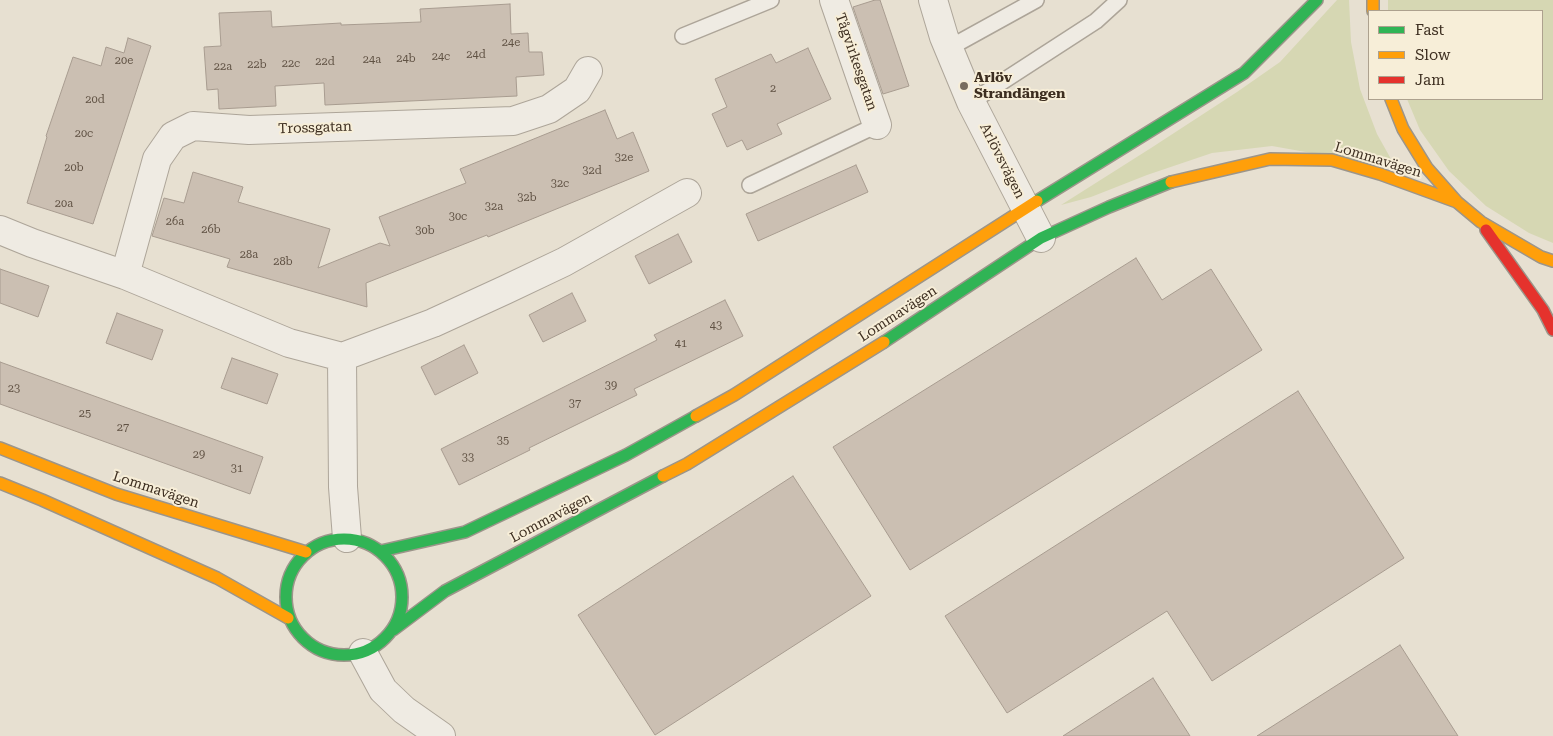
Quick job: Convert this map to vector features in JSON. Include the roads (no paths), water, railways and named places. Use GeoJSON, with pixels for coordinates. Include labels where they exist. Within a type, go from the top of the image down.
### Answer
{"type":"FeatureCollection","features":[{"type":"Feature","properties":{"kind":"main road","name":"Lommavägen"},"geometry":{"type":"LineString","coordinates":[[381,551],[465,532],[626,455],[734,395],[1026,208],[1244,73],[1317,0]]}},
{"type":"Feature","properties":{"kind":"main road"},"geometry":{"type":"LineString","coordinates":[[1390,100],[1403,129],[1427,168],[1457,202],[1481,222],[1541,257],[1553,261]]}},
{"type":"Feature","properties":{"kind":"main road","name":"Lommavägen"},"geometry":{"type":"LineString","coordinates":[[393,630],[401,610],[402,589],[395,568],[381,551],[365,542],[347,538],[325,541],[306,552],[294,566],[287,583],[285,601],[288,618],[301,638],[319,651],[341,656],[363,653],[380,644],[393,630],[445,591],[687,464],[850,364],[1041,238],[1109,207],[1178,179],[1270,159],[1332,160],[1380,174],[1457,202]]}},
{"type":"Feature","properties":{"kind":"main road"},"geometry":{"type":"LineString","coordinates":[[1481,222],[1543,310],[1553,330]]}},
{"type":"Feature","properties":{"kind":"main road","name":"Lommavägen"},"geometry":{"type":"LineString","coordinates":[[0,448],[116,494],[306,552]]}},
{"type":"Feature","properties":{"kind":"main road","name":"Lommavägen"},"geometry":{"type":"LineString","coordinates":[[0,483],[217,578],[288,618]]}},
{"type":"Feature","properties":{"kind":"street","name":"Tågvirkesgatan"},"geometry":{"type":"LineString","coordinates":[[834,0],[877,125]]}},
{"type":"Feature","properties":{"kind":"street","name":"Arlövsvägen"},"geometry":{"type":"LineString","coordinates":[[933,0],[949,48],[971,102],[1041,238]]}},
{"type":"Feature","properties":{"kind":"street","name":"Trossgatan"},"geometry":{"type":"LineString","coordinates":[[126,275],[157,159],[173,136],[193,126],[249,130],[513,121],[549,109],[577,90],[588,72]]}},
{"type":"Feature","properties":{"kind":"street"},"geometry":{"type":"LineString","coordinates":[[0,230],[32,244],[126,275],[289,342],[342,357],[433,323],[564,262],[687,193]]}},
{"type":"Feature","properties":{"kind":"street"},"geometry":{"type":"LineString","coordinates":[[342,357],[343,487],[347,538]]}},
{"type":"Feature","properties":{"kind":"street"},"geometry":{"type":"LineString","coordinates":[[363,653],[383,690],[404,710],[441,736]]}},
{"type":"Feature","properties":{"kind":"lane"},"geometry":{"type":"LineString","coordinates":[[683,36],[771,0]]}},
{"type":"Feature","properties":{"kind":"lane"},"geometry":{"type":"LineString","coordinates":[[949,48],[1036,0]]}},
{"type":"Feature","properties":{"kind":"lane"},"geometry":{"type":"LineString","coordinates":[[971,102],[1096,21],[1119,0]]}},
{"type":"Feature","properties":{"kind":"lane"},"geometry":{"type":"LineString","coordinates":[[750,185],[877,125]]}},
{"type":"Feature","properties":{"kind":"place","name":"Arlöv Strandängen"},"geometry":{"type":"Point","coordinates":[964,86]}}]}
